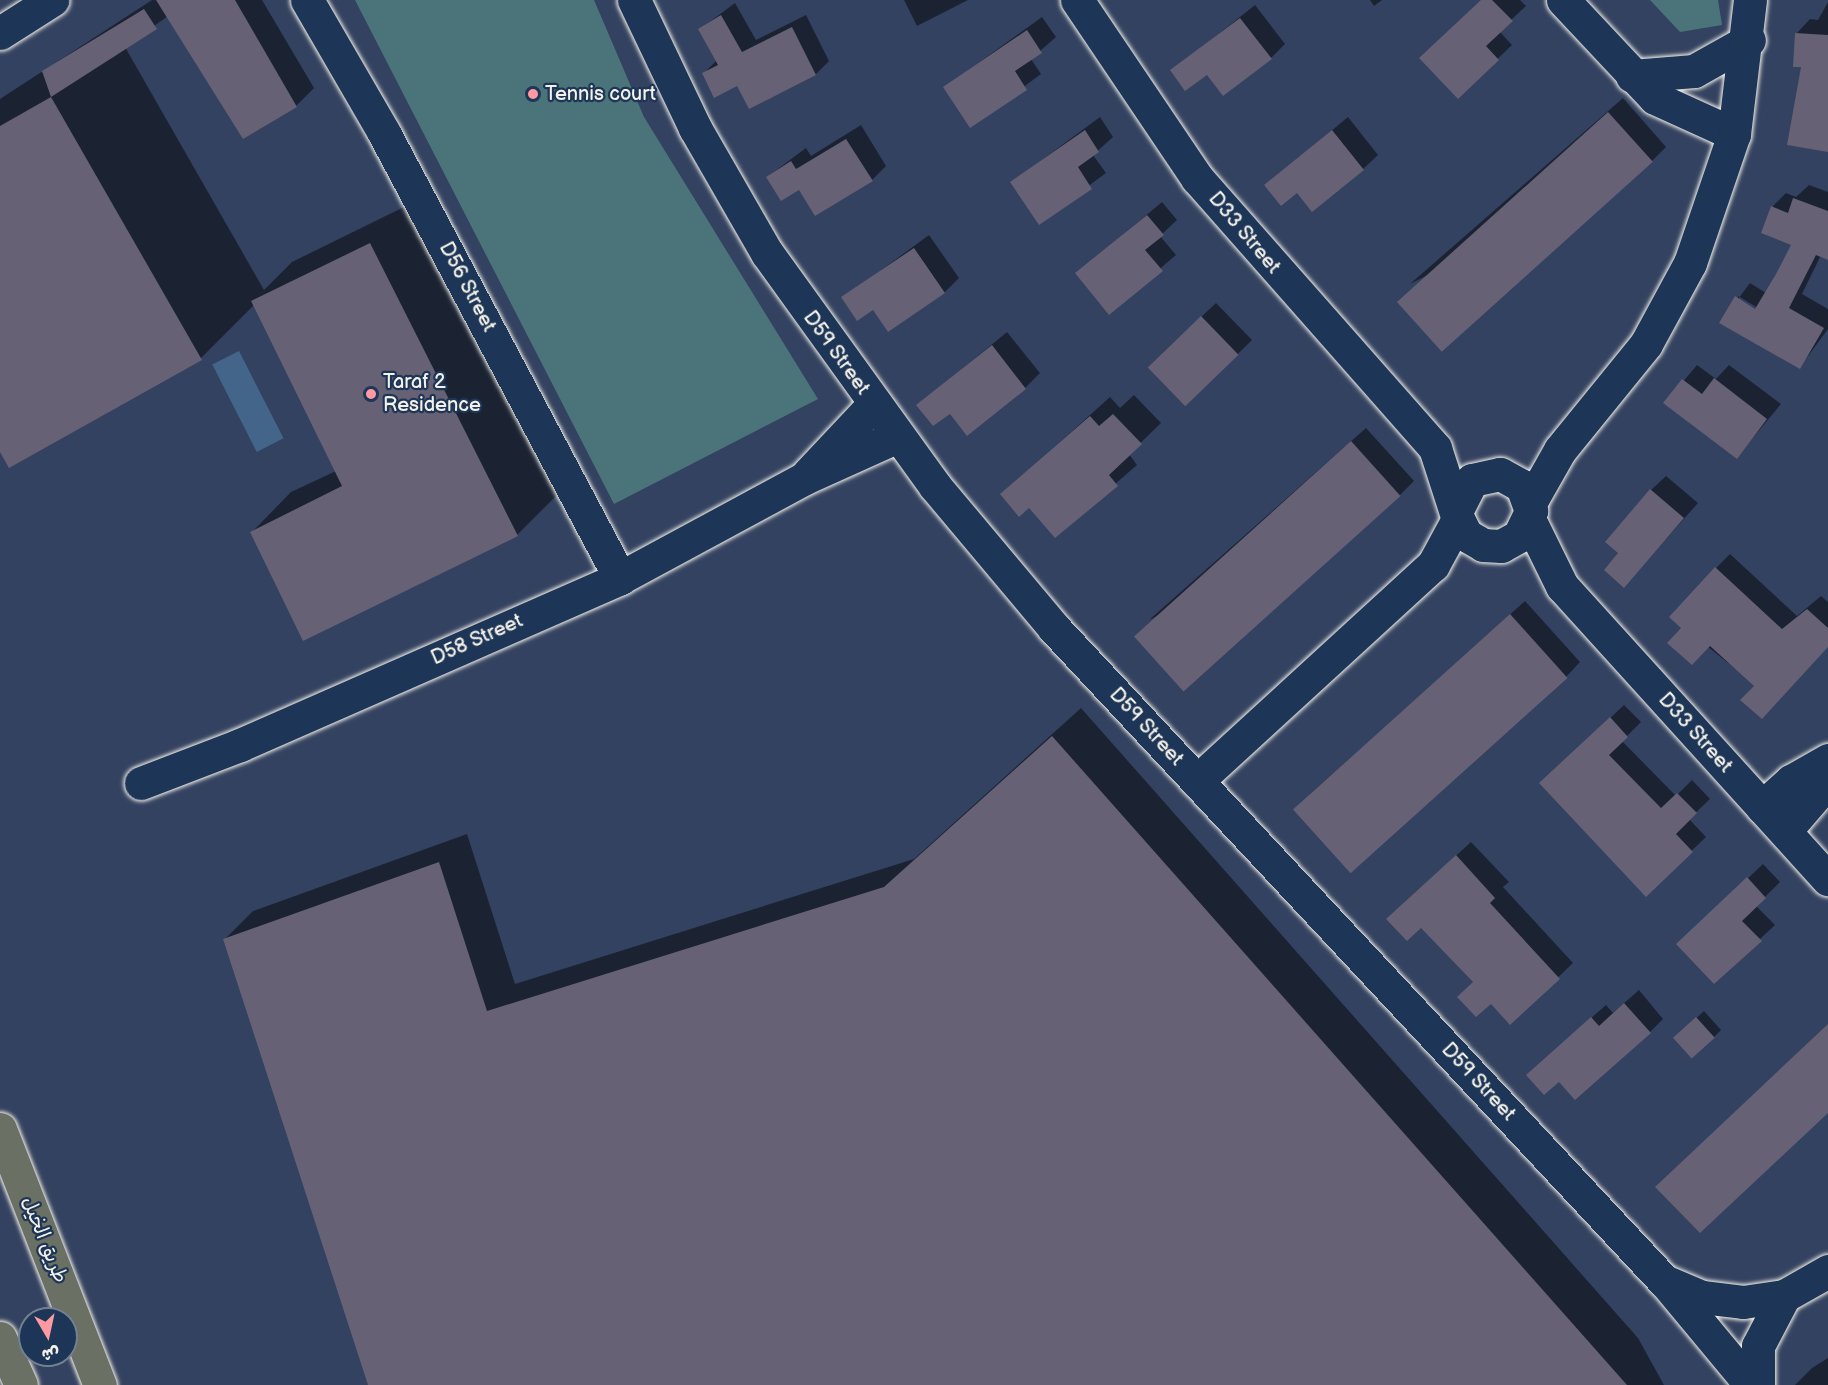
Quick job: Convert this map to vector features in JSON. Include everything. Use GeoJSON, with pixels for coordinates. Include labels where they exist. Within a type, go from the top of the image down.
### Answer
{"type":"FeatureCollection","features":[{"type":"Feature","properties":{"kind":"highway","name":"طريق الخيل"},"geometry":{"type":"LineString","coordinates":[[0,1129],[100,1385]]}},
{"type":"Feature","properties":{"kind":"highway"},"geometry":{"type":"LineString","coordinates":[[0,1338],[21,1385]]}},
{"type":"Feature","properties":{"kind":"street"},"geometry":{"type":"LineString","coordinates":[[0,33],[52,0]]}},
{"type":"Feature","properties":{"kind":"street","name":"D56 Street"},"geometry":{"type":"LineString","coordinates":[[307,0],[384,133],[620,578]]}},
{"type":"Feature","properties":{"kind":"street","name":"D59 Street"},"geometry":{"type":"LineString","coordinates":[[634,0],[730,192],[807,314],[898,436],[1054,628],[1664,1281],[1751,1385]]}},
{"type":"Feature","properties":{"kind":"street","name":"D33 Street"},"geometry":{"type":"LineString","coordinates":[[1077,0],[1197,178],[1435,448],[1457,514]]}},
{"type":"Feature","properties":{"kind":"street"},"geometry":{"type":"LineString","coordinates":[[1563,0],[1632,76],[1673,110],[1734,134]]}},
{"type":"Feature","properties":{"kind":"street"},"geometry":{"type":"LineString","coordinates":[[1433,565],[1497,546],[1519,536],[1560,450],[1620,381],[1669,304],[1708,221],[1734,134],[1749,40],[1750,0]]}},
{"type":"Feature","properties":{"kind":"street"},"geometry":{"type":"LineString","coordinates":[[1632,76],[1694,71],[1749,40]]}},
{"type":"Feature","properties":{"kind":"street","name":"D58 Street"},"geometry":{"type":"LineString","coordinates":[[805,478],[874,404]]}},
{"type":"Feature","properties":{"kind":"street","name":"D58 Street"},"geometry":{"type":"LineString","coordinates":[[141,783],[240,745],[620,578],[805,478],[898,436]]}},
{"type":"Feature","properties":{"kind":"street","name":"D33 Street"},"geometry":{"type":"LineString","coordinates":[[1435,448],[1499,474]]}},
{"type":"Feature","properties":{"kind":"street"},"geometry":{"type":"LineString","coordinates":[[1197,781],[1433,565],[1472,480],[1499,474],[1560,450]]}},
{"type":"Feature","properties":{"kind":"street"},"geometry":{"type":"LineString","coordinates":[[1499,474],[1521,486],[1530,511]]}},
{"type":"Feature","properties":{"kind":"street","name":"D33 Street"},"geometry":{"type":"LineString","coordinates":[[1530,511],[1562,586]]}},
{"type":"Feature","properties":{"kind":"street"},"geometry":{"type":"LineString","coordinates":[[1457,514],[1474,542],[1497,546]]}},
{"type":"Feature","properties":{"kind":"street","name":"D33 Street"},"geometry":{"type":"LineString","coordinates":[[1497,546],[1562,586],[1828,879]]}},
{"type":"Feature","properties":{"kind":"street"},"geometry":{"type":"LineString","coordinates":[[1762,807],[1791,781],[1828,760]]}},
{"type":"Feature","properties":{"kind":"street"},"geometry":{"type":"LineString","coordinates":[[1785,831],[1828,782]]}},
{"type":"Feature","properties":{"kind":"street"},"geometry":{"type":"LineString","coordinates":[[1664,1281],[1723,1301],[1784,1296],[1828,1272]]}},
{"type":"Feature","properties":{"kind":"street"},"geometry":{"type":"LineString","coordinates":[[1758,1385],[1758,1347],[1784,1296]]}},
{"type":"Feature","properties":{"kind":"green space"},"geometry":{"type":"Polygon","coordinates":[[[355,0],[594,0],[644,117],[818,399],[614,504],[355,0]]]}},
{"type":"Feature","properties":{"kind":"green space"},"geometry":{"type":"Polygon","coordinates":[[[1650,0],[1718,0],[1722,25],[1680,32],[1650,0]]]}},
{"type":"Feature","properties":{"kind":"water"},"geometry":{"type":"Polygon","coordinates":[[[239,351],[283,438],[257,452],[212,365],[239,351]]]}},
{"type":"Feature","properties":{"kind":"building"},"geometry":{"type":"Polygon","coordinates":[[[156,0],[235,0],[297,107],[243,139],[156,0]]]}},
{"type":"Feature","properties":{"kind":"building"},"geometry":{"type":"Polygon","coordinates":[[[1481,0],[1492,0],[1513,21],[1486,46],[1499,60],[1458,99],[1419,58],[1481,0]]]}},
{"type":"Feature","properties":{"kind":"building"},"geometry":{"type":"Polygon","coordinates":[[[144,9],[157,29],[51,97],[42,71],[144,9]]]}},
{"type":"Feature","properties":{"kind":"building"},"geometry":{"type":"Polygon","coordinates":[[[721,15],[742,52],[792,27],[816,75],[749,109],[737,86],[714,98],[702,73],[718,65],[698,29],[721,15]]]}},
{"type":"Feature","properties":{"kind":"building"},"geometry":{"type":"Polygon","coordinates":[[[1240,18],[1272,59],[1223,96],[1207,75],[1185,91],[1170,70],[1240,18]]]}},
{"type":"Feature","properties":{"kind":"building"},"geometry":{"type":"Polygon","coordinates":[[[1027,30],[1042,53],[1015,71],[1027,90],[970,128],[943,87],[1027,30]]]}},
{"type":"Feature","properties":{"kind":"building"},"geometry":{"type":"Polygon","coordinates":[[[1795,33],[1828,35],[1828,152],[1787,145],[1801,67],[1793,67],[1795,33]]]}},
{"type":"Feature","properties":{"kind":"building"},"geometry":{"type":"Polygon","coordinates":[[[51,97],[202,360],[9,468],[0,452],[0,126],[51,97]]]}},
{"type":"Feature","properties":{"kind":"building"},"geometry":{"type":"Polygon","coordinates":[[[1608,112],[1653,162],[1442,352],[1397,302],[1608,112]]]}},
{"type":"Feature","properties":{"kind":"building"},"geometry":{"type":"Polygon","coordinates":[[[1085,130],[1099,152],[1078,167],[1092,189],[1039,225],[1010,182],[1085,130]]]}},
{"type":"Feature","properties":{"kind":"building"},"geometry":{"type":"Polygon","coordinates":[[[1332,130],[1364,170],[1312,212],[1297,193],[1281,206],[1264,185],[1332,130]]]}},
{"type":"Feature","properties":{"kind":"building"},"geometry":{"type":"Polygon","coordinates":[[[846,139],[873,181],[815,216],[799,190],[781,201],[766,177],[791,161],[796,169],[846,139]]]}},
{"type":"Feature","properties":{"kind":"building"},"geometry":{"type":"Polygon","coordinates":[[[1793,198],[1828,211],[1828,260],[1816,255],[1789,308],[1824,328],[1800,369],[1719,323],[1735,296],[1755,309],[1776,274],[1791,245],[1761,233],[1771,206],[1788,213],[1793,198]]]}},
{"type":"Feature","properties":{"kind":"building"},"geometry":{"type":"Polygon","coordinates":[[[1147,215],[1164,235],[1145,250],[1163,271],[1109,315],[1075,273],[1147,215]]]}},
{"type":"Feature","properties":{"kind":"building","name":"Taraf 2 Residence"},"geometry":{"type":"Polygon","coordinates":[[[370,243],[518,536],[303,641],[250,532],[342,486],[251,301],[370,243]]]}},
{"type":"Feature","properties":{"kind":"building"},"geometry":{"type":"Polygon","coordinates":[[[914,248],[945,293],[888,332],[873,310],[857,321],[841,297],[914,248]]]}},
{"type":"Feature","properties":{"kind":"building"},"geometry":{"type":"Polygon","coordinates":[[[1201,316],[1239,355],[1185,406],[1148,367],[1201,316]]]}},
{"type":"Feature","properties":{"kind":"building"},"geometry":{"type":"Polygon","coordinates":[[[992,345],[1026,389],[967,436],[950,414],[933,426],[916,405],[992,345]]]}},
{"type":"Feature","properties":{"kind":"building"},"geometry":{"type":"Polygon","coordinates":[[[1714,378],[1767,419],[1737,459],[1663,403],[1682,379],[1702,394],[1714,378]]]}},
{"type":"Feature","properties":{"kind":"building"},"geometry":{"type":"Polygon","coordinates":[[[1113,414],[1142,444],[1109,475],[1118,486],[1055,538],[1029,508],[1019,517],[1000,494],[1090,416],[1099,426],[1113,414]]]}},
{"type":"Feature","properties":{"kind":"building"},"geometry":{"type":"Polygon","coordinates":[[[1351,441],[1401,496],[1184,691],[1134,636],[1351,441]]]}},
{"type":"Feature","properties":{"kind":"building"},"geometry":{"type":"Polygon","coordinates":[[[1650,489],[1684,518],[1624,588],[1604,570],[1618,553],[1605,542],[1650,489]]]}},
{"type":"Feature","properties":{"kind":"building"},"geometry":{"type":"Polygon","coordinates":[[[1715,567],[1782,629],[1807,609],[1828,628],[1828,647],[1762,719],[1740,700],[1754,686],[1710,646],[1692,665],[1667,643],[1681,628],[1669,617],[1715,567]]]}},
{"type":"Feature","properties":{"kind":"building"},"geometry":{"type":"Polygon","coordinates":[[[1510,614],[1568,678],[1351,873],[1293,809],[1510,614]]]}},
{"type":"Feature","properties":{"kind":"building"},"geometry":{"type":"Polygon","coordinates":[[[1610,717],[1628,737],[1609,755],[1661,808],[1677,793],[1697,813],[1676,834],[1693,852],[1646,897],[1539,783],[1610,717]]]}},
{"type":"Feature","properties":{"kind":"building"},"geometry":{"type":"Polygon","coordinates":[[[1052,736],[1627,1385],[368,1385],[223,939],[439,862],[487,1011],[884,887],[1052,736]]]}},
{"type":"Feature","properties":{"kind":"building"},"geometry":{"type":"Polygon","coordinates":[[[1456,855],[1495,898],[1490,903],[1560,979],[1510,1025],[1491,1004],[1476,1017],[1457,997],[1473,982],[1421,928],[1407,941],[1386,919],[1456,855]]]}},
{"type":"Feature","properties":{"kind":"building"},"geometry":{"type":"Polygon","coordinates":[[[1747,877],[1766,898],[1742,921],[1762,941],[1714,984],[1676,944],[1747,877]]]}},
{"type":"Feature","properties":{"kind":"building"},"geometry":{"type":"Polygon","coordinates":[[[1624,1003],[1651,1033],[1575,1100],[1559,1082],[1544,1095],[1526,1075],[1591,1017],[1599,1026],[1624,1003]]]}},
{"type":"Feature","properties":{"kind":"building"},"geometry":{"type":"Polygon","coordinates":[[[1696,1017],[1715,1038],[1692,1059],[1673,1038],[1696,1017]]]}},
{"type":"Feature","properties":{"kind":"building"},"geometry":{"type":"Polygon","coordinates":[[[1828,1024],[1828,1113],[1700,1233],[1655,1187],[1828,1024]]]}},
{"type":"Feature","properties":{"kind":"place","name":"Tennis court"},"geometry":{"type":"Point","coordinates":[533,94]}},
{"type":"Feature","properties":{"kind":"place","name":"Taraf 2 Residence"},"geometry":{"type":"Point","coordinates":[371,394]}}]}
